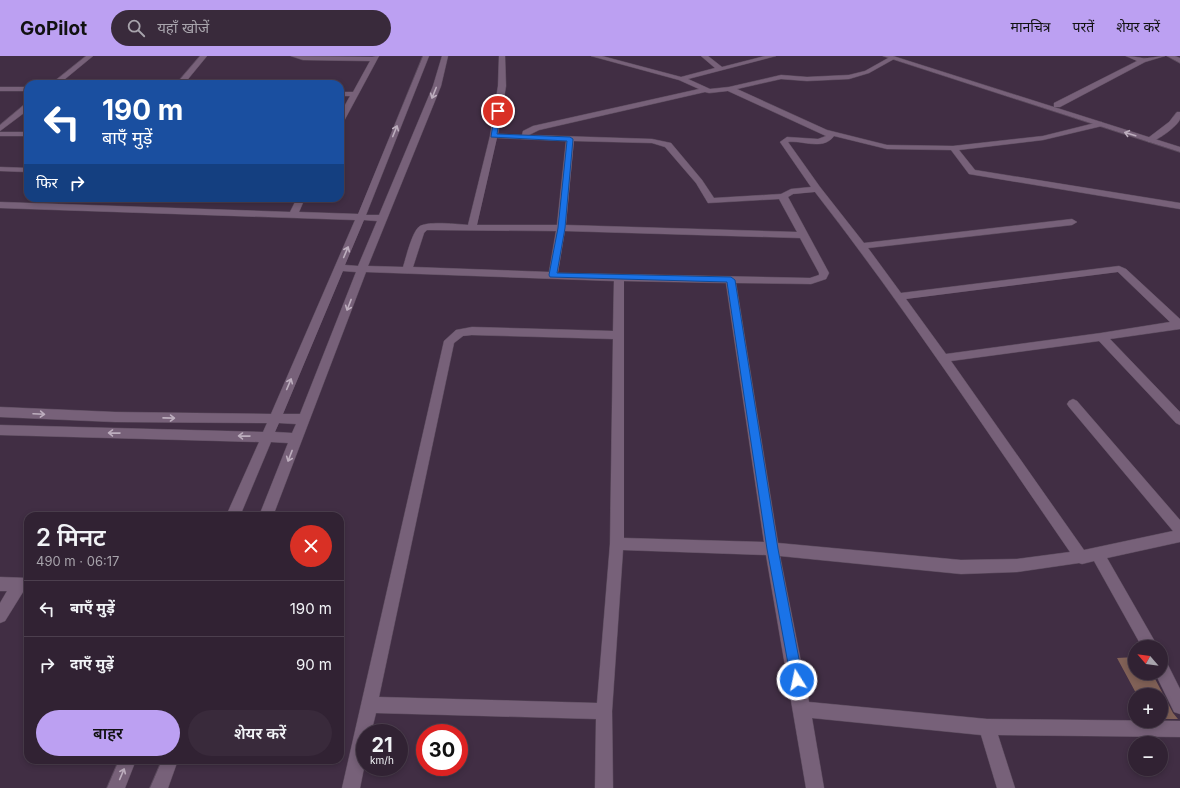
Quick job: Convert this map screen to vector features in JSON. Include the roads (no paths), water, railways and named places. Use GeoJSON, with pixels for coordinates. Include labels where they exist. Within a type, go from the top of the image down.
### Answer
{"type":"FeatureCollection","features":[{"type":"Feature","properties":{"kind":"street"},"geometry":{"type":"LineString","coordinates":[[60,80],[90,56]]}},
{"type":"Feature","properties":{"kind":"street"},"geometry":{"type":"LineString","coordinates":[[183,80],[204,56]]}},
{"type":"Feature","properties":{"kind":"street"},"geometry":{"type":"LineString","coordinates":[[294,56],[303,58],[375,57]]}},
{"type":"Feature","properties":{"kind":"street"},"geometry":{"type":"LineString","coordinates":[[235,512],[339,268],[426,56]]}},
{"type":"Feature","properties":{"kind":"street"},"geometry":{"type":"LineString","coordinates":[[268,512],[383,218],[437,86],[445,56]]}},
{"type":"Feature","properties":{"kind":"street"},"geometry":{"type":"LineString","coordinates":[[472,227],[494,136],[502,86],[502,56]]}},
{"type":"Feature","properties":{"kind":"street"},"geometry":{"type":"LineString","coordinates":[[594,56],[681,80],[705,90],[712,91],[729,89],[781,77],[807,79],[850,77],[867,72],[889,57],[1099,124],[1154,138],[1180,142]]}},
{"type":"Feature","properties":{"kind":"street"},"geometry":{"type":"LineString","coordinates":[[704,56],[720,68]]}},
{"type":"Feature","properties":{"kind":"street"},"geometry":{"type":"LineString","coordinates":[[681,80],[720,68],[773,56]]}},
{"type":"Feature","properties":{"kind":"street"},"geometry":{"type":"LineString","coordinates":[[902,56],[1057,105],[1154,138],[1180,150]]}},
{"type":"Feature","properties":{"kind":"street"},"geometry":{"type":"LineString","coordinates":[[1129,56],[1143,61]]}},
{"type":"Feature","properties":{"kind":"street"},"geometry":{"type":"LineString","coordinates":[[1057,105],[1143,61],[1162,56]]}},
{"type":"Feature","properties":{"kind":"street"},"geometry":{"type":"LineString","coordinates":[[1170,56],[1180,61]]}},
{"type":"Feature","properties":{"kind":"street"},"geometry":{"type":"LineString","coordinates":[[344,113],[375,57]]}},
{"type":"Feature","properties":{"kind":"street"},"geometry":{"type":"LineString","coordinates":[[0,89],[24,89]]}},
{"type":"Feature","properties":{"kind":"street"},"geometry":{"type":"LineString","coordinates":[[729,89],[828,132],[887,147],[953,148],[1043,138],[1099,124]]}},
{"type":"Feature","properties":{"kind":"street"},"geometry":{"type":"LineString","coordinates":[[525,137],[529,130],[536,128],[705,90]]}},
{"type":"Feature","properties":{"kind":"street"},"geometry":{"type":"LineString","coordinates":[[344,94],[354,94]]}},
{"type":"Feature","properties":{"kind":"street"},"geometry":{"type":"LineString","coordinates":[[0,129],[24,109]]}},
{"type":"Feature","properties":{"kind":"street"},"geometry":{"type":"LineString","coordinates":[[1154,138],[1176,125],[1180,114]]}},
{"type":"Feature","properties":{"kind":"street"},"geometry":{"type":"LineString","coordinates":[[828,132],[831,135],[830,137],[818,142],[790,139],[785,140],[784,142],[817,189],[862,246],[943,358],[1082,558]]}},
{"type":"Feature","properties":{"kind":"street"},"geometry":{"type":"LineString","coordinates":[[0,134],[24,134]]}},
{"type":"Feature","properties":{"kind":"street"},"geometry":{"type":"LineString","coordinates":[[494,136],[652,142],[665,144],[668,145],[686,166],[711,202],[783,196],[791,192],[817,189]]}},
{"type":"Feature","properties":{"kind":"street"},"geometry":{"type":"LineString","coordinates":[[553,275],[562,228],[570,139]]}},
{"type":"Feature","properties":{"kind":"street"},"geometry":{"type":"LineString","coordinates":[[953,148],[972,172],[1180,206]]}},
{"type":"Feature","properties":{"kind":"street"},"geometry":{"type":"LineString","coordinates":[[0,169],[24,170]]}},
{"type":"Feature","properties":{"kind":"street"},"geometry":{"type":"LineString","coordinates":[[339,268],[619,278],[811,282],[823,277],[824,274],[783,196]]}},
{"type":"Feature","properties":{"kind":"street"},"geometry":{"type":"LineString","coordinates":[[293,215],[300,202]]}},
{"type":"Feature","properties":{"kind":"street"},"geometry":{"type":"LineString","coordinates":[[0,205],[383,218]]}},
{"type":"Feature","properties":{"kind":"street"},"geometry":{"type":"LineString","coordinates":[[862,246],[1072,222]]}},
{"type":"Feature","properties":{"kind":"street"},"geometry":{"type":"LineString","coordinates":[[407,270],[420,232],[424,228],[562,228],[803,235]]}},
{"type":"Feature","properties":{"kind":"street"},"geometry":{"type":"LineString","coordinates":[[898,297],[1119,269],[1180,324]]}},
{"type":"Feature","properties":{"kind":"street"},"geometry":{"type":"LineString","coordinates":[[604,788],[604,712],[617,544],[619,278]]}},
{"type":"Feature","properties":{"kind":"street"},"geometry":{"type":"LineString","coordinates":[[731,280],[772,549],[815,788]]}},
{"type":"Feature","properties":{"kind":"street"},"geometry":{"type":"LineString","coordinates":[[943,358],[1101,337],[1180,324]]}},
{"type":"Feature","properties":{"kind":"street"},"geometry":{"type":"LineString","coordinates":[[351,788],[450,341],[460,333],[472,331],[618,335]]}},
{"type":"Feature","properties":{"kind":"street"},"geometry":{"type":"LineString","coordinates":[[1101,337],[1180,420]]}},
{"type":"Feature","properties":{"kind":"street"},"geometry":{"type":"LineString","coordinates":[[1073,404],[1180,530]]}},
{"type":"Feature","properties":{"kind":"street"},"geometry":{"type":"LineString","coordinates":[[0,412],[116,417],[274,420],[304,419]]}},
{"type":"Feature","properties":{"kind":"street"},"geometry":{"type":"LineString","coordinates":[[0,430],[297,438]]}},
{"type":"Feature","properties":{"kind":"street"},"geometry":{"type":"LineString","coordinates":[[617,544],[772,549],[961,567],[990,568],[1082,558],[1180,536]]}},
{"type":"Feature","properties":{"kind":"street"},"geometry":{"type":"LineString","coordinates":[[1098,555],[1146,640]]}},
{"type":"Feature","properties":{"kind":"street"},"geometry":{"type":"LineString","coordinates":[[0,584],[23,585]]}},
{"type":"Feature","properties":{"kind":"street"},"geometry":{"type":"LineString","coordinates":[[0,616],[23,585]]}},
{"type":"Feature","properties":{"kind":"street"},"geometry":{"type":"LineString","coordinates":[[1167,680],[1180,706]]}},
{"type":"Feature","properties":{"kind":"street"},"geometry":{"type":"LineString","coordinates":[[370,704],[604,712]]}},
{"type":"Feature","properties":{"kind":"street"},"geometry":{"type":"LineString","coordinates":[[802,709],[987,727],[1180,729]]}},
{"type":"Feature","properties":{"kind":"street"},"geometry":{"type":"LineString","coordinates":[[987,727],[1006,788]]}},
{"type":"Feature","properties":{"kind":"street"},"geometry":{"type":"LineString","coordinates":[[116,788],[126,764]]}},
{"type":"Feature","properties":{"kind":"street"},"geometry":{"type":"LineString","coordinates":[[159,788],[168,764]]}}]}
